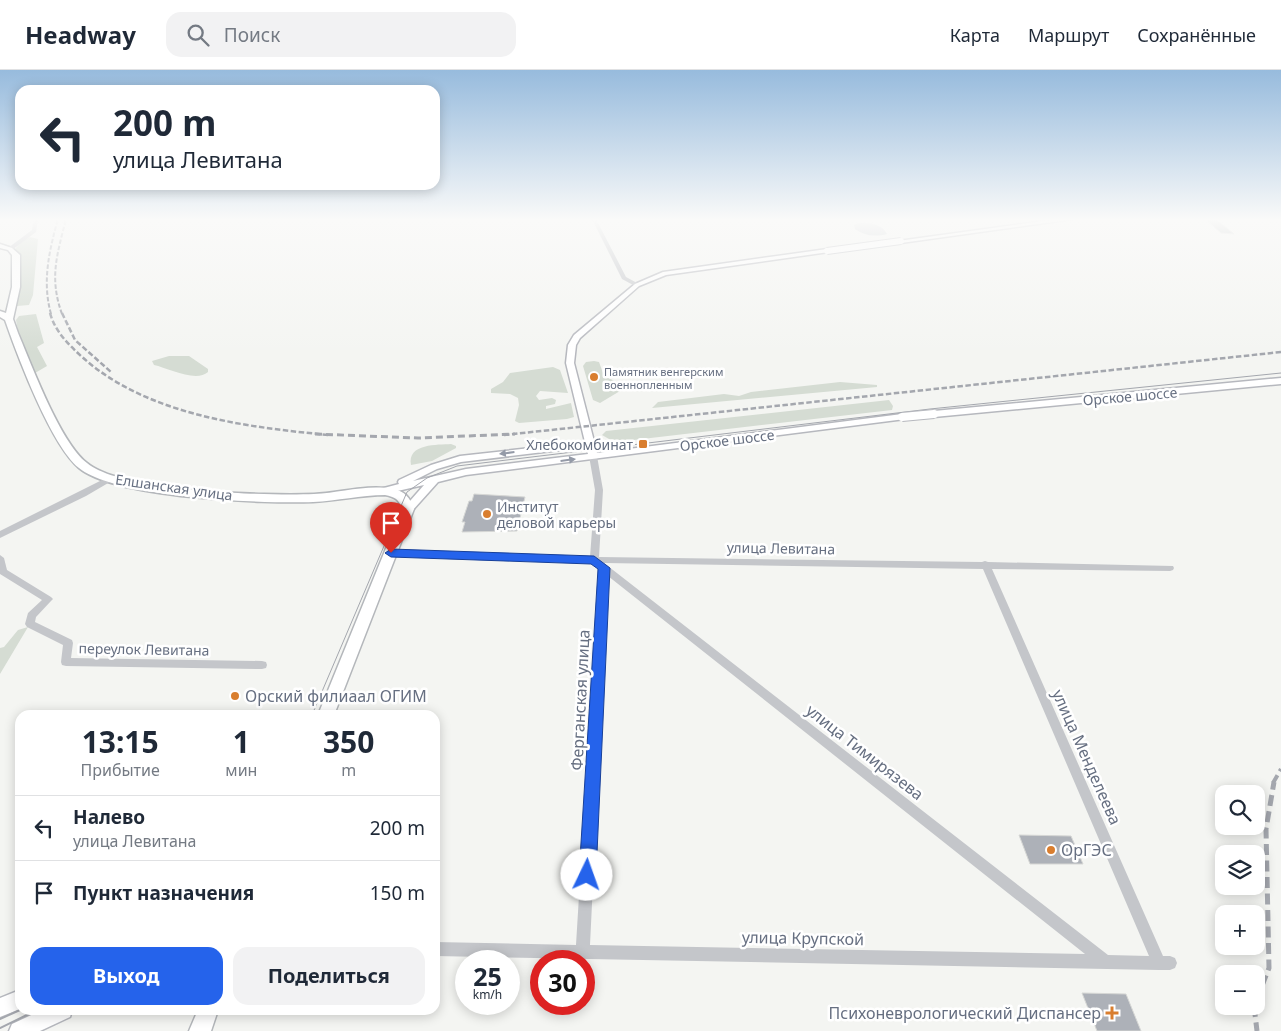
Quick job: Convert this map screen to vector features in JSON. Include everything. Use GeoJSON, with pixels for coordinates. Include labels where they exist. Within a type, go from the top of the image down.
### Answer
{"type":"FeatureCollection","features":[{"type":"Feature","properties":{"kind":"main road"},"geometry":{"type":"LineString","coordinates":[[5,316],[16,287],[16,264]]}},
{"type":"Feature","properties":{"kind":"main road"},"geometry":{"type":"LineString","coordinates":[[593,456],[570,363],[572,345],[584,330],[637,285],[650,278],[685,269],[724,264]]}},
{"type":"Feature","properties":{"kind":"main road","name":"Елшанская улица"},"geometry":{"type":"LineString","coordinates":[[5,316],[64,440],[83,466],[111,479],[218,495],[266,498],[315,498],[384,492]]}},
{"type":"Feature","properties":{"kind":"main road","name":"Орское шоссе"},"geometry":{"type":"LineString","coordinates":[[384,492],[466,472],[593,456],[934,414],[1281,381]]}},
{"type":"Feature","properties":{"kind":"main road"},"geometry":{"type":"LineString","coordinates":[[384,492],[434,467],[460,459],[590,444]]}},
{"type":"Feature","properties":{"kind":"main road"},"geometry":{"type":"LineString","coordinates":[[328,710],[408,509],[434,481],[451,468],[477,457]]}},
{"type":"Feature","properties":{"kind":"main road"},"geometry":{"type":"LineString","coordinates":[[384,492],[397,493],[404,499],[408,509]]}},
{"type":"Feature","properties":{"kind":"main road"},"geometry":{"type":"LineString","coordinates":[[0,1008],[15,1001]]}},
{"type":"Feature","properties":{"kind":"main road"},"geometry":{"type":"LineString","coordinates":[[19,1031],[53,1015]]}},
{"type":"Feature","properties":{"kind":"main road"},"geometry":{"type":"LineString","coordinates":[[200,1031],[206,1015]]}},
{"type":"Feature","properties":{"kind":"street"},"geometry":{"type":"LineString","coordinates":[[617,264],[624,278],[637,285]]}},
{"type":"Feature","properties":{"kind":"street"},"geometry":{"type":"LineString","coordinates":[[593,456],[599,490],[594,560],[604,568]]}},
{"type":"Feature","properties":{"kind":"street"},"geometry":{"type":"LineString","coordinates":[[0,535],[66,504],[111,479]]}},
{"type":"Feature","properties":{"kind":"street","name":"улица Левитана"},"geometry":{"type":"LineString","coordinates":[[391,553],[594,560],[1170,568]]}},
{"type":"Feature","properties":{"kind":"street","name":"переулок Левитана"},"geometry":{"type":"LineString","coordinates":[[0,558],[3,572],[48,599],[31,616],[30,624],[68,643],[66,662],[262,666]]}},
{"type":"Feature","properties":{"kind":"street","name":"улица Менделеева"},"geometry":{"type":"LineString","coordinates":[[985,564],[1165,963]]}},
{"type":"Feature","properties":{"kind":"street","name":"Ферганская улица"},"geometry":{"type":"LineString","coordinates":[[583,950],[604,568]]}},
{"type":"Feature","properties":{"kind":"street","name":"улица Тимирязева"},"geometry":{"type":"LineString","coordinates":[[604,568],[1105,961]]}},
{"type":"Feature","properties":{"kind":"street","name":"улица Крупской"},"geometry":{"type":"LineString","coordinates":[[440,949],[530,951]]}},
{"type":"Feature","properties":{"kind":"street","name":"улица Крупской"},"geometry":{"type":"LineString","coordinates":[[595,952],[1165,963]]}},
{"type":"Feature","properties":{"kind":"shaded area"},"geometry":{"type":"Polygon","coordinates":[[[21,264],[36,264],[33,295],[29,305],[17,306],[21,264]]]}},
{"type":"Feature","properties":{"kind":"shaded area"},"geometry":{"type":"Polygon","coordinates":[[[36,314],[44,343],[37,347],[47,366],[35,373],[21,347],[16,320],[19,316],[36,314]]]}},
{"type":"Feature","properties":{"kind":"shaded area"},"geometry":{"type":"Polygon","coordinates":[[[169,356],[189,356],[208,369],[208,372],[196,376],[182,374],[154,365],[152,361],[169,356]]]}},
{"type":"Feature","properties":{"kind":"shaded area"},"geometry":{"type":"Polygon","coordinates":[[[586,362],[599,362],[604,376],[617,382],[620,391],[600,403],[593,400],[583,366],[586,362]]]}},
{"type":"Feature","properties":{"kind":"shaded area"},"geometry":{"type":"Polygon","coordinates":[[[553,367],[560,370],[568,393],[540,391],[536,396],[539,400],[552,398],[556,400],[555,404],[546,406],[546,409],[571,403],[574,417],[519,423],[515,421],[519,405],[518,398],[510,394],[491,393],[491,389],[503,382],[510,373],[553,367]]]}},
{"type":"Feature","properties":{"kind":"shaded area"},"geometry":{"type":"Polygon","coordinates":[[[840,382],[877,385],[877,387],[652,408],[658,402],[724,394],[739,396],[751,392],[840,382]]]}},
{"type":"Feature","properties":{"kind":"shaded area"},"geometry":{"type":"Polygon","coordinates":[[[889,400],[893,406],[892,410],[625,441],[609,439],[602,435],[606,431],[889,400]]]}},
{"type":"Feature","properties":{"kind":"shaded area"},"geometry":{"type":"Polygon","coordinates":[[[451,444],[456,446],[456,448],[432,461],[411,465],[411,458],[418,449],[432,445],[451,444]]]}},
{"type":"Feature","properties":{"kind":"shaded area"},"geometry":{"type":"Polygon","coordinates":[[[28,627],[0,674],[0,648],[4,647],[18,630],[28,627]]]}},
{"type":"Feature","properties":{"kind":"building","name":"Институт деловой карьеры"},"geometry":{"type":"Polygon","coordinates":[[[474,494],[525,497],[517,531],[462,532],[465,522],[462,522],[469,501],[472,501],[474,494]]]}},
{"type":"Feature","properties":{"kind":"building","name":"ОрГЭС"},"geometry":{"type":"Polygon","coordinates":[[[1019,835],[1071,836],[1083,864],[1030,864],[1019,835]]]}},
{"type":"Feature","properties":{"kind":"building","name":"Психоневрологический Диспансер"},"geometry":{"type":"Polygon","coordinates":[[[1082,993],[1126,994],[1141,1031],[1097,1031],[1082,993]]]}},
{"type":"Feature","properties":{"kind":"tram line"},"geometry":{"type":"LineString","coordinates":[[314,710],[407,492],[427,478],[457,466],[930,409],[1281,373]]}},
{"type":"Feature","properties":{"kind":"tram line"},"geometry":{"type":"LineString","coordinates":[[0,1019],[15,1012]]}},
{"type":"Feature","properties":{"kind":"tram line"},"geometry":{"type":"LineString","coordinates":[[0,1028],[27,1015]]}},
{"type":"Feature","properties":{"kind":"railway"},"geometry":{"type":"LineString","coordinates":[[49,264],[47,290],[51,314]]}},
{"type":"Feature","properties":{"kind":"railway"},"geometry":{"type":"LineString","coordinates":[[56,264],[56,289],[62,314]]}},
{"type":"Feature","properties":{"kind":"railway"},"geometry":{"type":"LineString","coordinates":[[50,313],[62,336],[81,356],[107,376],[135,392],[166,405],[198,415],[264,428],[321,434]]}},
{"type":"Feature","properties":{"kind":"railway"},"geometry":{"type":"LineString","coordinates":[[62,313],[75,340],[111,372]]}},
{"type":"Feature","properties":{"kind":"railway"},"geometry":{"type":"LineString","coordinates":[[512,434],[1281,352]]}},
{"type":"Feature","properties":{"kind":"railway"},"geometry":{"type":"LineString","coordinates":[[315,434],[321,434]]}},
{"type":"Feature","properties":{"kind":"railway"},"geometry":{"type":"LineString","coordinates":[[321,434],[418,438],[512,434]]}},
{"type":"Feature","properties":{"kind":"railway"},"geometry":{"type":"LineString","coordinates":[[321,434],[329,435]]}},
{"type":"Feature","properties":{"kind":"railway"},"geometry":{"type":"LineString","coordinates":[[504,435],[512,434]]}},
{"type":"Feature","properties":{"kind":"railway"},"geometry":{"type":"LineString","coordinates":[[1273,783],[1281,769]]}},
{"type":"Feature","properties":{"kind":"railway"},"geometry":{"type":"LineString","coordinates":[[1265,978],[1269,968],[1266,829],[1274,782]]}},
{"type":"Feature","properties":{"kind":"railway"},"geometry":{"type":"LineString","coordinates":[[1255,1015],[1257,1031]]}},
{"type":"Feature","properties":{"kind":"place","name":"Памятник венгерским военнопленным"},"geometry":{"type":"Point","coordinates":[594,377]}},
{"type":"Feature","properties":{"kind":"place","name":"Хлебокомбинат"},"geometry":{"type":"Point","coordinates":[643,444]}},
{"type":"Feature","properties":{"kind":"place","name":"Институт деловой карьеры"},"geometry":{"type":"Point","coordinates":[487,514]}},
{"type":"Feature","properties":{"kind":"place","name":"Орский филиаал ОГИМ"},"geometry":{"type":"Point","coordinates":[235,696]}},
{"type":"Feature","properties":{"kind":"place","name":"ОрГЭС"},"geometry":{"type":"Point","coordinates":[1051,850]}},
{"type":"Feature","properties":{"kind":"place","name":"Психоневрологический Диспансер"},"geometry":{"type":"Point","coordinates":[1112,1013]}},
{"type":"Feature","properties":{"kind":"route"},"geometry":{"type":"LineString","coordinates":[[391,553],[594,560],[604,568],[587,875]]}}]}
